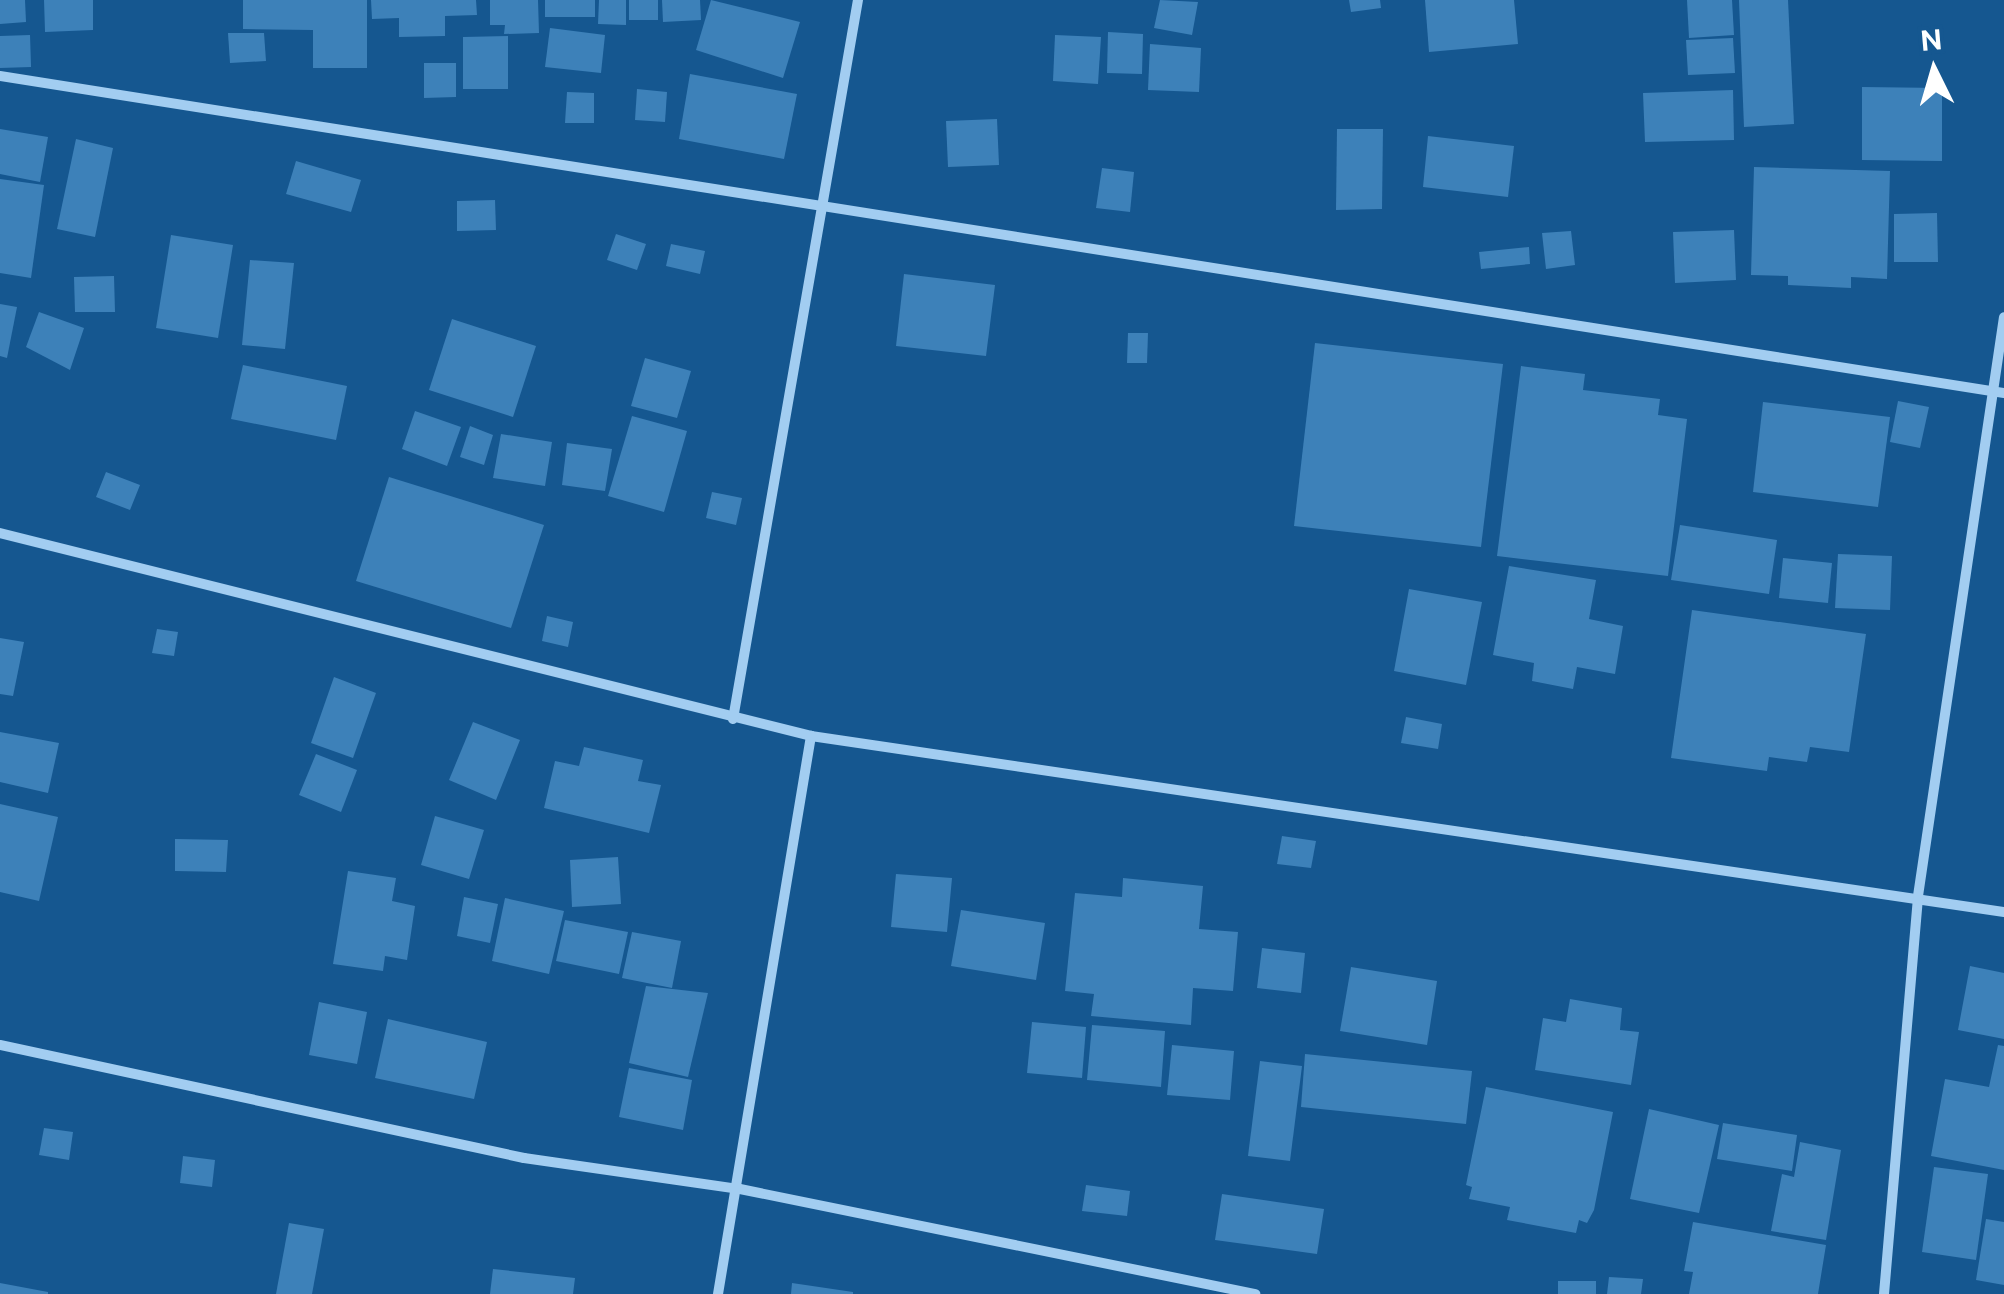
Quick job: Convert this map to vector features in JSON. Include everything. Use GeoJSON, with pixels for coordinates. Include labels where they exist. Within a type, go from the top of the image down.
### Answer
{"type":"FeatureCollection","features":[{"type":"Feature","properties":{"kind":"street"},"geometry":{"type":"LineString","coordinates":[[733,719],[858,0]]}},
{"type":"Feature","properties":{"kind":"street"},"geometry":{"type":"LineString","coordinates":[[0,76],[823,210],[2000,393]]}},
{"type":"Feature","properties":{"kind":"street"},"geometry":{"type":"LineString","coordinates":[[1884,1294],[1918,896],[2000,393],[2004,316]]}},
{"type":"Feature","properties":{"kind":"street"},"geometry":{"type":"LineString","coordinates":[[0,533],[811,736],[1918,896],[2004,912]]}},
{"type":"Feature","properties":{"kind":"street"},"geometry":{"type":"LineString","coordinates":[[718,1294],[740,1189],[811,736]]}},
{"type":"Feature","properties":{"kind":"street"},"geometry":{"type":"LineString","coordinates":[[0,1045],[524,1158],[740,1189],[1255,1294]]}},
{"type":"Feature","properties":{"kind":"building"},"geometry":{"type":"Polygon","coordinates":[[[0,0],[25,0],[26,22],[0,24],[0,0]]]}},
{"type":"Feature","properties":{"kind":"building"},"geometry":{"type":"Polygon","coordinates":[[[44,0],[93,0],[93,30],[45,32],[44,0]]]}},
{"type":"Feature","properties":{"kind":"building"},"geometry":{"type":"Polygon","coordinates":[[[243,0],[367,0],[367,68],[313,68],[313,30],[243,29],[243,0]]]}},
{"type":"Feature","properties":{"kind":"building"},"geometry":{"type":"Polygon","coordinates":[[[371,0],[476,0],[477,15],[445,16],[445,36],[399,37],[399,18],[372,19],[371,0]]]}},
{"type":"Feature","properties":{"kind":"building"},"geometry":{"type":"Polygon","coordinates":[[[490,0],[538,0],[539,33],[504,34],[505,25],[490,25],[490,0]]]}},
{"type":"Feature","properties":{"kind":"building"},"geometry":{"type":"Polygon","coordinates":[[[545,0],[595,0],[595,17],[545,17],[545,0]]]}},
{"type":"Feature","properties":{"kind":"building"},"geometry":{"type":"Polygon","coordinates":[[[599,0],[626,0],[626,25],[598,24],[599,0]]]}},
{"type":"Feature","properties":{"kind":"building"},"geometry":{"type":"Polygon","coordinates":[[[629,0],[658,0],[658,20],[629,20],[629,0]]]}},
{"type":"Feature","properties":{"kind":"building"},"geometry":{"type":"Polygon","coordinates":[[[662,0],[700,0],[701,20],[663,22],[662,0]]]}},
{"type":"Feature","properties":{"kind":"building"},"geometry":{"type":"Polygon","coordinates":[[[711,0],[800,22],[783,78],[696,50],[711,0]]]}},
{"type":"Feature","properties":{"kind":"building"},"geometry":{"type":"Polygon","coordinates":[[[1160,0],[1198,2],[1192,35],[1154,28],[1160,0]]]}},
{"type":"Feature","properties":{"kind":"building"},"geometry":{"type":"Polygon","coordinates":[[[1349,0],[1380,0],[1381,8],[1351,12],[1349,0]]]}},
{"type":"Feature","properties":{"kind":"building"},"geometry":{"type":"Polygon","coordinates":[[[1425,0],[1514,0],[1518,44],[1429,52],[1425,0]]]}},
{"type":"Feature","properties":{"kind":"building"},"geometry":{"type":"Polygon","coordinates":[[[1687,0],[1732,0],[1734,35],[1689,38],[1687,0]]]}},
{"type":"Feature","properties":{"kind":"building"},"geometry":{"type":"Polygon","coordinates":[[[1739,0],[1788,0],[1794,124],[1744,127],[1739,0]]]}},
{"type":"Feature","properties":{"kind":"building"},"geometry":{"type":"Polygon","coordinates":[[[550,28],[605,35],[601,73],[545,67],[550,28]]]}},
{"type":"Feature","properties":{"kind":"building"},"geometry":{"type":"Polygon","coordinates":[[[1108,32],[1143,34],[1142,74],[1107,73],[1108,32]]]}},
{"type":"Feature","properties":{"kind":"building"},"geometry":{"type":"Polygon","coordinates":[[[228,33],[264,33],[266,61],[230,63],[228,33]]]}},
{"type":"Feature","properties":{"kind":"building"},"geometry":{"type":"Polygon","coordinates":[[[30,35],[31,67],[0,68],[0,36],[30,35]]]}},
{"type":"Feature","properties":{"kind":"building"},"geometry":{"type":"Polygon","coordinates":[[[1055,35],[1101,37],[1098,84],[1053,81],[1055,35]]]}},
{"type":"Feature","properties":{"kind":"building"},"geometry":{"type":"Polygon","coordinates":[[[508,36],[508,89],[463,89],[463,37],[508,36]]]}},
{"type":"Feature","properties":{"kind":"building"},"geometry":{"type":"Polygon","coordinates":[[[1733,38],[1735,73],[1688,75],[1686,40],[1733,38]]]}},
{"type":"Feature","properties":{"kind":"building"},"geometry":{"type":"Polygon","coordinates":[[[1150,44],[1201,48],[1199,92],[1148,90],[1150,44]]]}},
{"type":"Feature","properties":{"kind":"building"},"geometry":{"type":"Polygon","coordinates":[[[424,63],[456,63],[456,97],[424,98],[424,63]]]}},
{"type":"Feature","properties":{"kind":"building"},"geometry":{"type":"Polygon","coordinates":[[[690,74],[797,94],[784,159],[679,139],[690,74]]]}},
{"type":"Feature","properties":{"kind":"building"},"geometry":{"type":"Polygon","coordinates":[[[1862,87],[1942,88],[1942,161],[1862,160],[1862,87]]]}},
{"type":"Feature","properties":{"kind":"building"},"geometry":{"type":"Polygon","coordinates":[[[637,89],[667,92],[665,122],[635,120],[637,89]]]}},
{"type":"Feature","properties":{"kind":"building"},"geometry":{"type":"Polygon","coordinates":[[[1733,90],[1734,140],[1645,142],[1643,93],[1733,90]]]}},
{"type":"Feature","properties":{"kind":"building"},"geometry":{"type":"Polygon","coordinates":[[[567,92],[594,93],[594,123],[565,123],[567,92]]]}},
{"type":"Feature","properties":{"kind":"building"},"geometry":{"type":"Polygon","coordinates":[[[997,119],[999,165],[948,167],[946,121],[997,119]]]}},
{"type":"Feature","properties":{"kind":"building"},"geometry":{"type":"Polygon","coordinates":[[[0,129],[48,137],[40,182],[0,174],[0,129]]]}},
{"type":"Feature","properties":{"kind":"building"},"geometry":{"type":"Polygon","coordinates":[[[1337,129],[1383,129],[1382,209],[1336,210],[1337,129]]]}},
{"type":"Feature","properties":{"kind":"building"},"geometry":{"type":"Polygon","coordinates":[[[1428,136],[1514,146],[1508,197],[1423,187],[1428,136]]]}},
{"type":"Feature","properties":{"kind":"building"},"geometry":{"type":"Polygon","coordinates":[[[76,139],[113,148],[95,237],[57,229],[76,139]]]}},
{"type":"Feature","properties":{"kind":"building"},"geometry":{"type":"Polygon","coordinates":[[[296,161],[361,180],[351,212],[286,194],[296,161]]]}},
{"type":"Feature","properties":{"kind":"building"},"geometry":{"type":"Polygon","coordinates":[[[1754,167],[1890,171],[1887,279],[1851,277],[1851,288],[1788,285],[1788,276],[1751,275],[1754,167]]]}},
{"type":"Feature","properties":{"kind":"building"},"geometry":{"type":"Polygon","coordinates":[[[1102,168],[1134,172],[1130,212],[1096,208],[1102,168]]]}},
{"type":"Feature","properties":{"kind":"building"},"geometry":{"type":"Polygon","coordinates":[[[0,179],[44,185],[31,278],[0,273],[0,179]]]}},
{"type":"Feature","properties":{"kind":"building"},"geometry":{"type":"Polygon","coordinates":[[[495,200],[496,230],[457,231],[457,201],[495,200]]]}},
{"type":"Feature","properties":{"kind":"building"},"geometry":{"type":"Polygon","coordinates":[[[1937,213],[1938,262],[1894,262],[1894,214],[1937,213]]]}},
{"type":"Feature","properties":{"kind":"building"},"geometry":{"type":"Polygon","coordinates":[[[1734,230],[1736,280],[1675,283],[1673,232],[1734,230]]]}},
{"type":"Feature","properties":{"kind":"building"},"geometry":{"type":"Polygon","coordinates":[[[1571,231],[1575,265],[1546,269],[1542,233],[1571,231]]]}},
{"type":"Feature","properties":{"kind":"building"},"geometry":{"type":"Polygon","coordinates":[[[616,234],[646,244],[637,270],[607,260],[616,234]]]}},
{"type":"Feature","properties":{"kind":"building"},"geometry":{"type":"Polygon","coordinates":[[[171,235],[233,245],[218,338],[156,328],[171,235]]]}},
{"type":"Feature","properties":{"kind":"building"},"geometry":{"type":"Polygon","coordinates":[[[671,244],[705,251],[700,274],[666,266],[671,244]]]}},
{"type":"Feature","properties":{"kind":"building"},"geometry":{"type":"Polygon","coordinates":[[[1529,247],[1530,264],[1481,269],[1479,252],[1529,247]]]}},
{"type":"Feature","properties":{"kind":"building"},"geometry":{"type":"Polygon","coordinates":[[[250,260],[294,263],[285,349],[242,345],[250,260]]]}},
{"type":"Feature","properties":{"kind":"building"},"geometry":{"type":"Polygon","coordinates":[[[904,274],[995,285],[986,356],[896,346],[904,274]]]}},
{"type":"Feature","properties":{"kind":"building"},"geometry":{"type":"Polygon","coordinates":[[[114,276],[115,312],[75,312],[74,277],[114,276]]]}},
{"type":"Feature","properties":{"kind":"building"},"geometry":{"type":"Polygon","coordinates":[[[0,304],[17,307],[7,358],[0,356],[0,304]]]}},
{"type":"Feature","properties":{"kind":"building"},"geometry":{"type":"Polygon","coordinates":[[[39,312],[84,328],[70,370],[26,347],[39,312]]]}},
{"type":"Feature","properties":{"kind":"building"},"geometry":{"type":"Polygon","coordinates":[[[452,319],[536,346],[513,417],[429,390],[452,319]]]}},
{"type":"Feature","properties":{"kind":"building"},"geometry":{"type":"Polygon","coordinates":[[[1128,333],[1148,333],[1147,363],[1127,363],[1128,333]]]}},
{"type":"Feature","properties":{"kind":"building"},"geometry":{"type":"Polygon","coordinates":[[[1315,343],[1503,364],[1481,547],[1294,526],[1315,343]]]}},
{"type":"Feature","properties":{"kind":"building"},"geometry":{"type":"Polygon","coordinates":[[[645,358],[691,371],[677,418],[631,406],[645,358]]]}},
{"type":"Feature","properties":{"kind":"building"},"geometry":{"type":"Polygon","coordinates":[[[243,365],[347,386],[336,440],[231,419],[243,365]]]}},
{"type":"Feature","properties":{"kind":"building"},"geometry":{"type":"Polygon","coordinates":[[[1521,366],[1585,374],[1583,390],[1660,399],[1658,415],[1687,419],[1668,576],[1497,556],[1521,366]]]}},
{"type":"Feature","properties":{"kind":"building"},"geometry":{"type":"Polygon","coordinates":[[[1898,401],[1929,407],[1920,448],[1890,442],[1898,401]]]}},
{"type":"Feature","properties":{"kind":"building"},"geometry":{"type":"Polygon","coordinates":[[[1763,402],[1890,417],[1878,507],[1753,492],[1763,402]]]}},
{"type":"Feature","properties":{"kind":"building"},"geometry":{"type":"Polygon","coordinates":[[[415,411],[461,427],[447,466],[402,449],[415,411]]]}},
{"type":"Feature","properties":{"kind":"building"},"geometry":{"type":"Polygon","coordinates":[[[632,416],[687,431],[664,512],[608,496],[632,416]]]}},
{"type":"Feature","properties":{"kind":"building"},"geometry":{"type":"Polygon","coordinates":[[[470,426],[493,435],[484,465],[460,457],[470,426]]]}},
{"type":"Feature","properties":{"kind":"building"},"geometry":{"type":"Polygon","coordinates":[[[501,434],[552,442],[545,486],[493,478],[501,434]]]}},
{"type":"Feature","properties":{"kind":"building"},"geometry":{"type":"Polygon","coordinates":[[[567,443],[612,449],[605,491],[562,485],[567,443]]]}},
{"type":"Feature","properties":{"kind":"building"},"geometry":{"type":"Polygon","coordinates":[[[106,472],[140,485],[130,510],[96,497],[106,472]]]}},
{"type":"Feature","properties":{"kind":"building"},"geometry":{"type":"Polygon","coordinates":[[[389,477],[544,525],[511,628],[356,581],[389,477]]]}},
{"type":"Feature","properties":{"kind":"building"},"geometry":{"type":"Polygon","coordinates":[[[712,492],[742,498],[736,525],[706,518],[712,492]]]}},
{"type":"Feature","properties":{"kind":"building"},"geometry":{"type":"Polygon","coordinates":[[[1680,525],[1777,540],[1769,594],[1671,580],[1680,525]]]}},
{"type":"Feature","properties":{"kind":"building"},"geometry":{"type":"Polygon","coordinates":[[[1838,554],[1892,556],[1890,610],[1835,608],[1838,554]]]}},
{"type":"Feature","properties":{"kind":"building"},"geometry":{"type":"Polygon","coordinates":[[[1783,558],[1832,563],[1828,603],[1779,598],[1783,558]]]}},
{"type":"Feature","properties":{"kind":"building"},"geometry":{"type":"Polygon","coordinates":[[[1509,566],[1596,580],[1589,619],[1623,626],[1615,674],[1577,667],[1573,689],[1532,681],[1534,663],[1493,655],[1509,566]]]}},
{"type":"Feature","properties":{"kind":"building"},"geometry":{"type":"Polygon","coordinates":[[[1409,589],[1482,602],[1466,685],[1394,671],[1409,589]]]}},
{"type":"Feature","properties":{"kind":"building"},"geometry":{"type":"Polygon","coordinates":[[[1692,610],[1866,634],[1849,752],[1810,747],[1807,762],[1769,757],[1767,771],[1671,758],[1692,610]]]}},
{"type":"Feature","properties":{"kind":"building"},"geometry":{"type":"Polygon","coordinates":[[[547,616],[573,622],[568,647],[542,641],[547,616]]]}},
{"type":"Feature","properties":{"kind":"building"},"geometry":{"type":"Polygon","coordinates":[[[157,629],[178,632],[174,656],[152,653],[157,629]]]}},
{"type":"Feature","properties":{"kind":"building"},"geometry":{"type":"Polygon","coordinates":[[[0,638],[24,642],[13,696],[0,694],[0,638]]]}},
{"type":"Feature","properties":{"kind":"building"},"geometry":{"type":"Polygon","coordinates":[[[334,677],[376,693],[353,758],[311,743],[334,677]]]}},
{"type":"Feature","properties":{"kind":"building"},"geometry":{"type":"Polygon","coordinates":[[[1406,717],[1442,724],[1438,749],[1401,743],[1406,717]]]}},
{"type":"Feature","properties":{"kind":"building"},"geometry":{"type":"Polygon","coordinates":[[[473,722],[520,740],[496,800],[449,780],[473,722]]]}},
{"type":"Feature","properties":{"kind":"building"},"geometry":{"type":"Polygon","coordinates":[[[0,732],[59,743],[48,793],[0,782],[0,732]]]}},
{"type":"Feature","properties":{"kind":"building"},"geometry":{"type":"Polygon","coordinates":[[[584,747],[643,760],[638,781],[661,785],[649,833],[544,808],[555,761],[579,766],[584,747]]]}},
{"type":"Feature","properties":{"kind":"building"},"geometry":{"type":"Polygon","coordinates":[[[316,754],[357,770],[341,812],[299,795],[316,754]]]}},
{"type":"Feature","properties":{"kind":"building"},"geometry":{"type":"Polygon","coordinates":[[[0,804],[58,817],[39,901],[0,892],[0,804]]]}},
{"type":"Feature","properties":{"kind":"building"},"geometry":{"type":"Polygon","coordinates":[[[435,816],[484,830],[469,879],[421,865],[435,816]]]}},
{"type":"Feature","properties":{"kind":"building"},"geometry":{"type":"Polygon","coordinates":[[[1282,836],[1316,841],[1311,868],[1277,864],[1282,836]]]}},
{"type":"Feature","properties":{"kind":"building"},"geometry":{"type":"Polygon","coordinates":[[[175,839],[228,840],[226,872],[175,871],[175,839]]]}},
{"type":"Feature","properties":{"kind":"building"},"geometry":{"type":"Polygon","coordinates":[[[618,857],[621,904],[572,907],[570,860],[618,857]]]}},
{"type":"Feature","properties":{"kind":"building"},"geometry":{"type":"Polygon","coordinates":[[[348,871],[396,878],[392,901],[415,906],[407,960],[385,956],[383,971],[333,964],[348,871]]]}},
{"type":"Feature","properties":{"kind":"building"},"geometry":{"type":"Polygon","coordinates":[[[896,874],[952,878],[947,932],[891,927],[896,874]]]}},
{"type":"Feature","properties":{"kind":"building"},"geometry":{"type":"Polygon","coordinates":[[[1123,878],[1203,886],[1199,929],[1238,932],[1233,991],[1193,988],[1191,1025],[1091,1016],[1094,994],[1065,991],[1075,893],[1122,897],[1123,878]]]}},
{"type":"Feature","properties":{"kind":"building"},"geometry":{"type":"Polygon","coordinates":[[[464,897],[498,904],[490,943],[457,936],[464,897]]]}},
{"type":"Feature","properties":{"kind":"building"},"geometry":{"type":"Polygon","coordinates":[[[505,898],[564,911],[549,974],[492,961],[505,898]]]}},
{"type":"Feature","properties":{"kind":"building"},"geometry":{"type":"Polygon","coordinates":[[[961,910],[1045,923],[1036,980],[951,966],[961,910]]]}},
{"type":"Feature","properties":{"kind":"building"},"geometry":{"type":"Polygon","coordinates":[[[565,920],[628,932],[619,974],[556,961],[565,920]]]}},
{"type":"Feature","properties":{"kind":"building"},"geometry":{"type":"Polygon","coordinates":[[[632,932],[681,941],[672,988],[622,978],[632,932]]]}},
{"type":"Feature","properties":{"kind":"building"},"geometry":{"type":"Polygon","coordinates":[[[1262,948],[1305,953],[1301,993],[1257,988],[1262,948]]]}},
{"type":"Feature","properties":{"kind":"building"},"geometry":{"type":"Polygon","coordinates":[[[1970,966],[2004,973],[2004,1039],[1958,1030],[1970,966]]]}},
{"type":"Feature","properties":{"kind":"building"},"geometry":{"type":"Polygon","coordinates":[[[1351,967],[1437,981],[1427,1045],[1340,1031],[1351,967]]]}},
{"type":"Feature","properties":{"kind":"building"},"geometry":{"type":"Polygon","coordinates":[[[646,986],[708,993],[688,1077],[629,1063],[646,986]]]}},
{"type":"Feature","properties":{"kind":"building"},"geometry":{"type":"Polygon","coordinates":[[[1570,999],[1622,1008],[1620,1030],[1639,1032],[1631,1085],[1535,1070],[1543,1018],[1566,1022],[1570,999]]]}},
{"type":"Feature","properties":{"kind":"building"},"geometry":{"type":"Polygon","coordinates":[[[319,1002],[367,1012],[357,1064],[309,1055],[319,1002]]]}},
{"type":"Feature","properties":{"kind":"building"},"geometry":{"type":"Polygon","coordinates":[[[388,1019],[487,1042],[474,1099],[375,1078],[388,1019]]]}},
{"type":"Feature","properties":{"kind":"building"},"geometry":{"type":"Polygon","coordinates":[[[1032,1022],[1086,1027],[1082,1078],[1027,1073],[1032,1022]]]}},
{"type":"Feature","properties":{"kind":"building"},"geometry":{"type":"Polygon","coordinates":[[[1092,1025],[1165,1031],[1161,1087],[1087,1080],[1092,1025]]]}},
{"type":"Feature","properties":{"kind":"building"},"geometry":{"type":"Polygon","coordinates":[[[1172,1045],[1234,1051],[1230,1100],[1167,1095],[1172,1045]]]}},
{"type":"Feature","properties":{"kind":"building"},"geometry":{"type":"Polygon","coordinates":[[[1998,1045],[2004,1046],[2004,1170],[1931,1156],[1945,1079],[1989,1087],[1998,1045]]]}},
{"type":"Feature","properties":{"kind":"building"},"geometry":{"type":"Polygon","coordinates":[[[1305,1054],[1472,1071],[1466,1124],[1301,1107],[1305,1054]]]}},
{"type":"Feature","properties":{"kind":"building"},"geometry":{"type":"Polygon","coordinates":[[[1260,1061],[1302,1066],[1290,1161],[1248,1156],[1260,1061]]]}},
{"type":"Feature","properties":{"kind":"building"},"geometry":{"type":"Polygon","coordinates":[[[629,1068],[692,1080],[683,1130],[619,1117],[629,1068]]]}},
{"type":"Feature","properties":{"kind":"building"},"geometry":{"type":"Polygon","coordinates":[[[1486,1087],[1613,1112],[1594,1210],[1587,1223],[1579,1220],[1576,1233],[1507,1220],[1510,1207],[1469,1199],[1472,1187],[1466,1185],[1486,1087]]]}},
{"type":"Feature","properties":{"kind":"building"},"geometry":{"type":"Polygon","coordinates":[[[1649,1109],[1719,1125],[1699,1213],[1630,1199],[1649,1109]]]}},
{"type":"Feature","properties":{"kind":"building"},"geometry":{"type":"Polygon","coordinates":[[[1723,1123],[1797,1135],[1792,1171],[1717,1159],[1723,1123]]]}},
{"type":"Feature","properties":{"kind":"building"},"geometry":{"type":"Polygon","coordinates":[[[44,1128],[73,1132],[69,1160],[39,1155],[44,1128]]]}},
{"type":"Feature","properties":{"kind":"building"},"geometry":{"type":"Polygon","coordinates":[[[1800,1142],[1841,1150],[1826,1240],[1771,1231],[1782,1174],[1794,1177],[1800,1142]]]}},
{"type":"Feature","properties":{"kind":"building"},"geometry":{"type":"Polygon","coordinates":[[[183,1156],[215,1160],[212,1187],[180,1183],[183,1156]]]}},
{"type":"Feature","properties":{"kind":"building"},"geometry":{"type":"Polygon","coordinates":[[[1934,1167],[1988,1174],[1976,1260],[1922,1252],[1934,1167]]]}},
{"type":"Feature","properties":{"kind":"building"},"geometry":{"type":"Polygon","coordinates":[[[1086,1185],[1130,1191],[1127,1216],[1082,1211],[1086,1185]]]}},
{"type":"Feature","properties":{"kind":"building"},"geometry":{"type":"Polygon","coordinates":[[[1222,1194],[1324,1209],[1317,1254],[1215,1240],[1222,1194]]]}},
{"type":"Feature","properties":{"kind":"building"},"geometry":{"type":"Polygon","coordinates":[[[1986,1219],[2004,1222],[2004,1285],[1976,1280],[1986,1219]]]}},
{"type":"Feature","properties":{"kind":"building"},"geometry":{"type":"Polygon","coordinates":[[[1693,1222],[1826,1245],[1818,1294],[1689,1294],[1693,1272],[1684,1271],[1693,1222]]]}},
{"type":"Feature","properties":{"kind":"building"},"geometry":{"type":"Polygon","coordinates":[[[289,1223],[324,1229],[312,1294],[276,1294],[289,1223]]]}},
{"type":"Feature","properties":{"kind":"building"},"geometry":{"type":"Polygon","coordinates":[[[493,1269],[575,1278],[573,1294],[490,1294],[493,1269]]]}},
{"type":"Feature","properties":{"kind":"building"},"geometry":{"type":"Polygon","coordinates":[[[1609,1277],[1643,1279],[1641,1294],[1607,1294],[1609,1277]]]}},
{"type":"Feature","properties":{"kind":"building"},"geometry":{"type":"Polygon","coordinates":[[[1558,1281],[1596,1281],[1596,1294],[1558,1294],[1558,1281]]]}},
{"type":"Feature","properties":{"kind":"building"},"geometry":{"type":"Polygon","coordinates":[[[0,1283],[48,1292],[48,1294],[0,1294],[0,1283]]]}},
{"type":"Feature","properties":{"kind":"building"},"geometry":{"type":"Polygon","coordinates":[[[792,1283],[853,1292],[853,1294],[791,1294],[792,1283]]]}}]}
